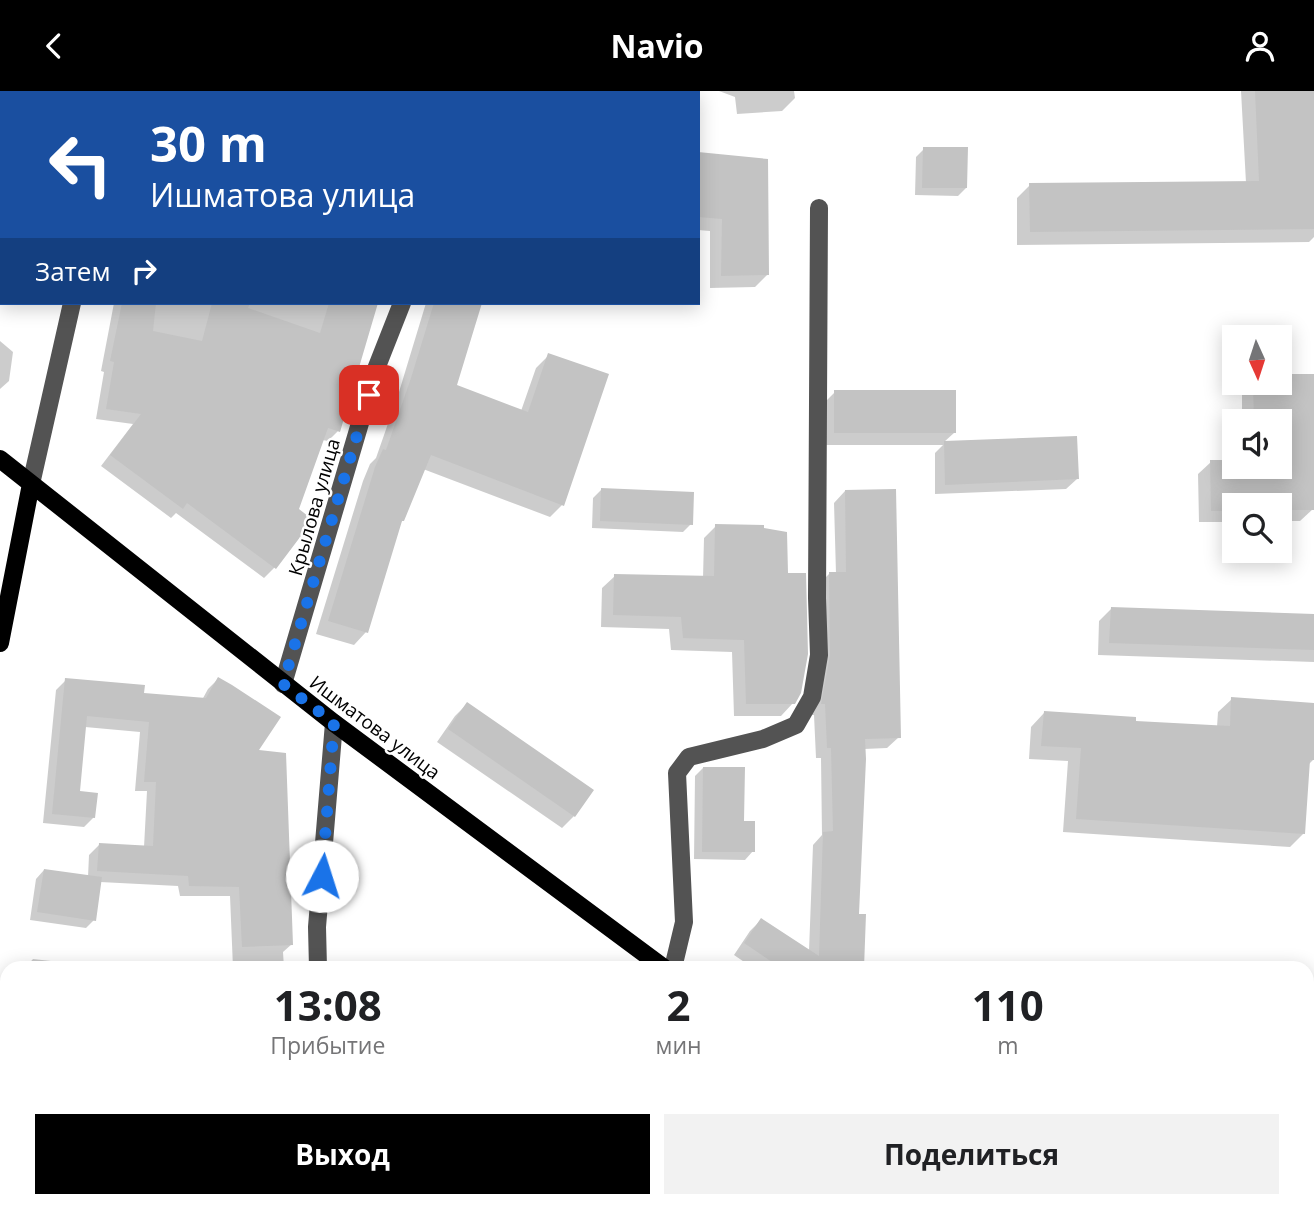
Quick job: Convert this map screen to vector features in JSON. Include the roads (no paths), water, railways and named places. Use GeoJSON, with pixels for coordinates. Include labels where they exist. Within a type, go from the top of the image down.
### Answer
{"type":"FeatureCollection","features":[{"type":"Feature","properties":{"kind":"main road","name":"Ишматова улица"},"geometry":{"type":"LineString","coordinates":[[0,459],[334,723],[657,961]]}},
{"type":"Feature","properties":{"kind":"main road"},"geometry":{"type":"LineString","coordinates":[[0,643],[31,484]]}},
{"type":"Feature","properties":{"kind":"street"},"geometry":{"type":"LineString","coordinates":[[668,961],[684,922],[677,773],[689,757],[763,739],[796,725],[812,697],[819,655],[819,208]]}},
{"type":"Feature","properties":{"kind":"street"},"geometry":{"type":"LineString","coordinates":[[31,484],[72,305]]}},
{"type":"Feature","properties":{"kind":"street","name":"Крылова улица"},"geometry":{"type":"LineString","coordinates":[[283,684],[376,369],[401,305]]}},
{"type":"Feature","properties":{"kind":"street"},"geometry":{"type":"LineString","coordinates":[[318,961],[317,927],[334,723]]}}]}
